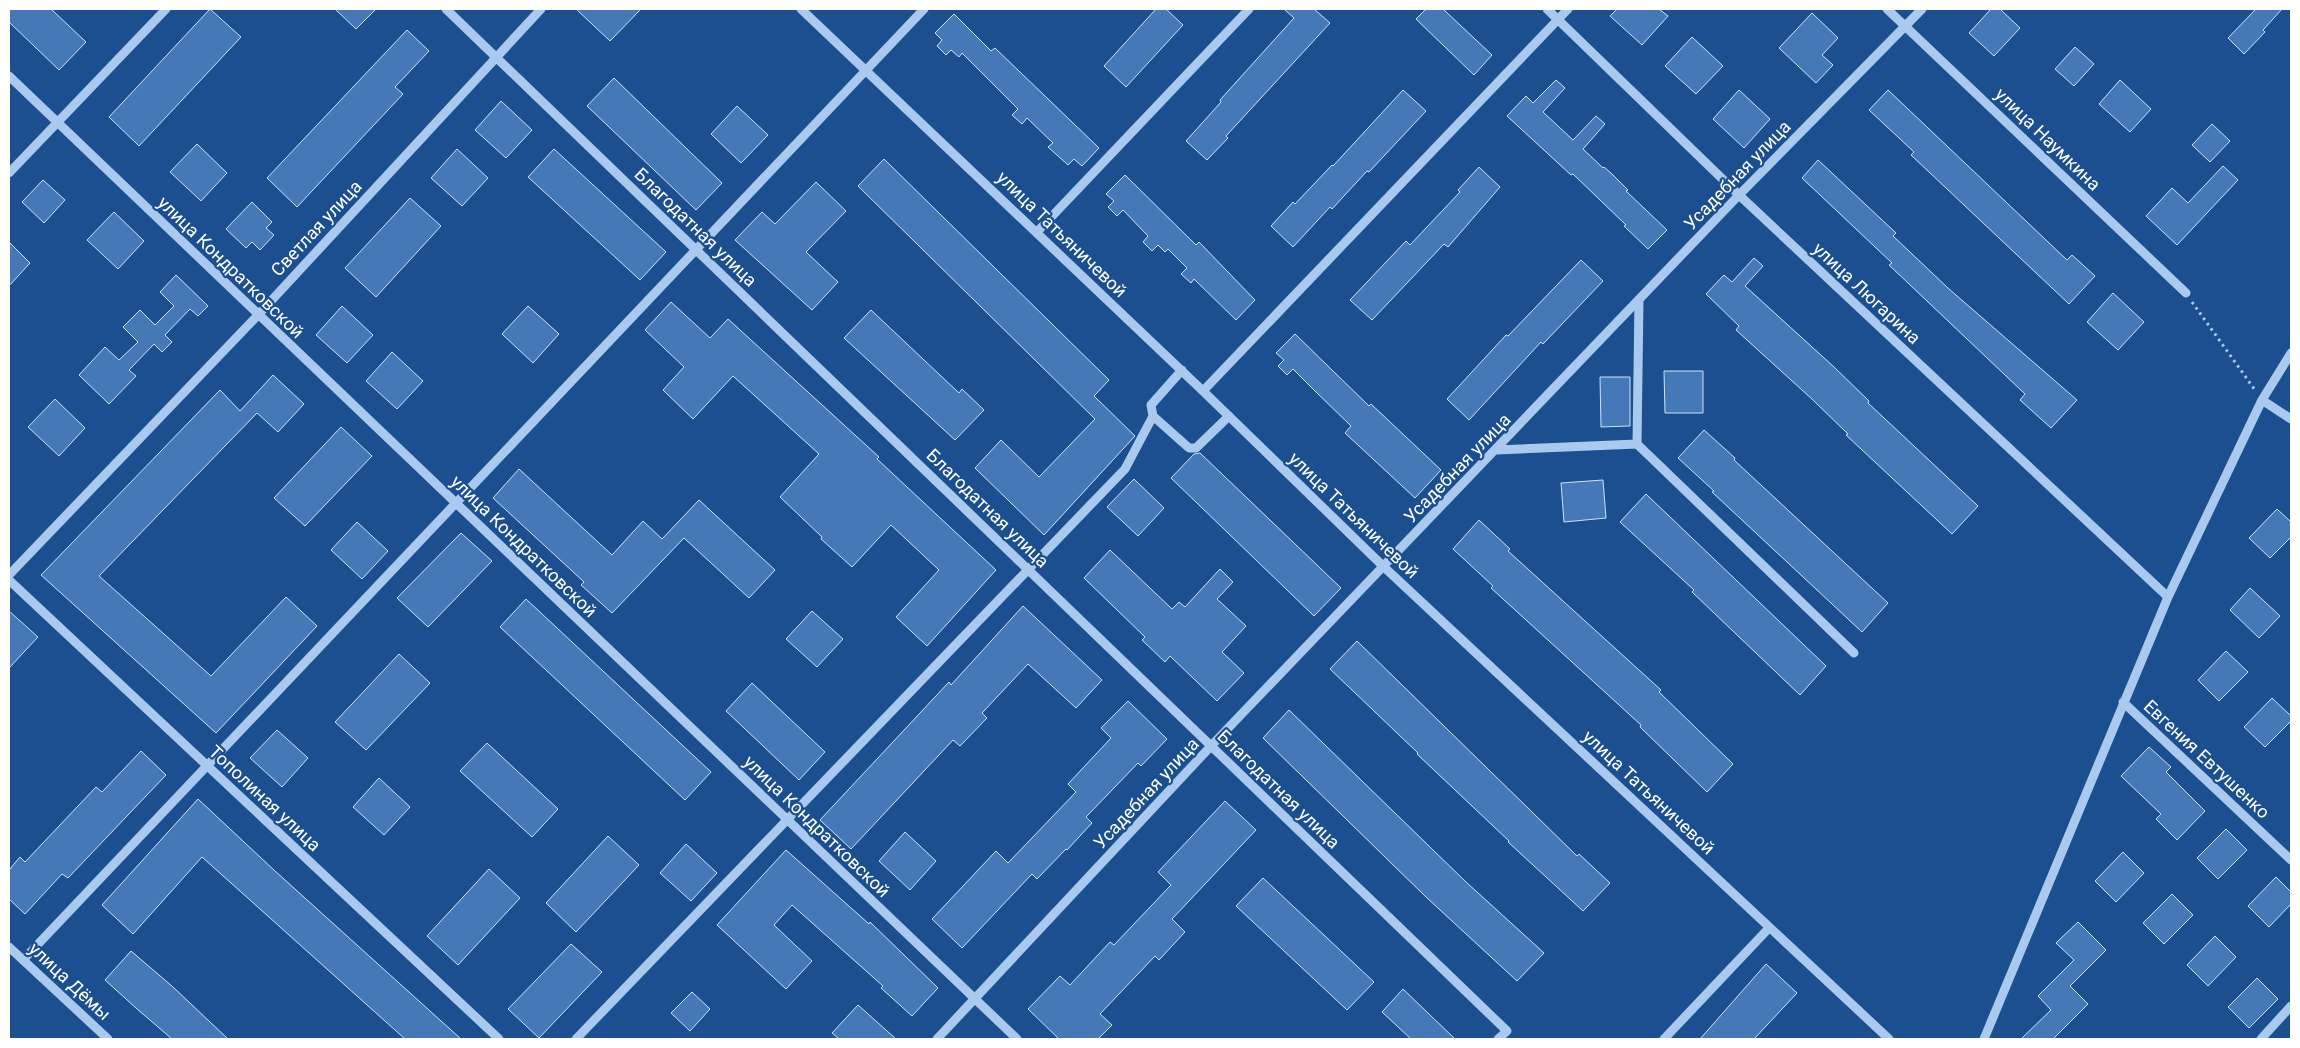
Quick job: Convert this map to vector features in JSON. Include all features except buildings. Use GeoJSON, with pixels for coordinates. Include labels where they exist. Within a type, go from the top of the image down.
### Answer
{"type":"FeatureCollection","features":[{"type":"Feature","properties":{"kind":"street"},"geometry":{"type":"LineString","coordinates":[[9,173],[166,9]]}},
{"type":"Feature","properties":{"kind":"street","name":"Благодатная улица"},"geometry":{"type":"LineString","coordinates":[[446,9],[1507,1031],[1498,1039]]}},
{"type":"Feature","properties":{"kind":"street","name":"Светлая улица"},"geometry":{"type":"LineString","coordinates":[[9,575],[258,315],[495,56],[541,9]]}},
{"type":"Feature","properties":{"kind":"street","name":"улица Татьяничевой"},"geometry":{"type":"LineString","coordinates":[[802,9],[1182,370],[1384,567],[1889,1039]]}},
{"type":"Feature","properties":{"kind":"street"},"geometry":{"type":"LineString","coordinates":[[23,960],[924,9]]}},
{"type":"Feature","properties":{"kind":"street"},"geometry":{"type":"LineString","coordinates":[[1037,232],[1250,9]]}},
{"type":"Feature","properties":{"kind":"street","name":"улица Люгарина"},"geometry":{"type":"LineString","coordinates":[[1548,9],[1739,195],[2168,597]]}},
{"type":"Feature","properties":{"kind":"street"},"geometry":{"type":"LineString","coordinates":[[1203,391],[1568,9]]}},
{"type":"Feature","properties":{"kind":"street","name":"улица Наумкина"},"geometry":{"type":"LineString","coordinates":[[1887,9],[2186,293]]}},
{"type":"Feature","properties":{"kind":"street","name":"Усадебная улица"},"geometry":{"type":"LineString","coordinates":[[937,1039],[1212,746],[1739,195],[1922,9]]}},
{"type":"Feature","properties":{"kind":"street","name":"улица Кондратковской"},"geometry":{"type":"LineString","coordinates":[[9,76],[1018,1039]]}},
{"type":"Feature","properties":{"kind":"street"},"geometry":{"type":"LineString","coordinates":[[1637,444],[1639,300]]}},
{"type":"Feature","properties":{"kind":"street"},"geometry":{"type":"LineString","coordinates":[[1984,1039],[2168,597],[2262,400],[2291,352]]}},
{"type":"Feature","properties":{"kind":"street"},"geometry":{"type":"LineString","coordinates":[[1182,370],[1150,405],[1153,416],[1189,448],[1196,448],[1229,416]]}},
{"type":"Feature","properties":{"kind":"street"},"geometry":{"type":"LineString","coordinates":[[2262,400],[2291,419]]}},
{"type":"Feature","properties":{"kind":"street"},"geometry":{"type":"LineString","coordinates":[[576,1039],[1124,469],[1153,416]]}},
{"type":"Feature","properties":{"kind":"street"},"geometry":{"type":"LineString","coordinates":[[1497,450],[1637,444],[1854,653]]}},
{"type":"Feature","properties":{"kind":"street","name":"Тополиная улица"},"geometry":{"type":"LineString","coordinates":[[9,580],[499,1039]]}},
{"type":"Feature","properties":{"kind":"street","name":"Евгения Евтушенко"},"geometry":{"type":"LineString","coordinates":[[2123,702],[2291,860]]}},
{"type":"Feature","properties":{"kind":"street"},"geometry":{"type":"LineString","coordinates":[[1664,1039],[1769,928]]}},
{"type":"Feature","properties":{"kind":"street","name":"улица Дёмы"},"geometry":{"type":"LineString","coordinates":[[9,947],[108,1039]]}},
{"type":"Feature","properties":{"kind":"street"},"geometry":{"type":"LineString","coordinates":[[2260,1039],[2291,1006]]}},
{"type":"Feature","properties":{"kind":"path"},"geometry":{"type":"LineString","coordinates":[[2186,293],[2262,400]]}}]}
